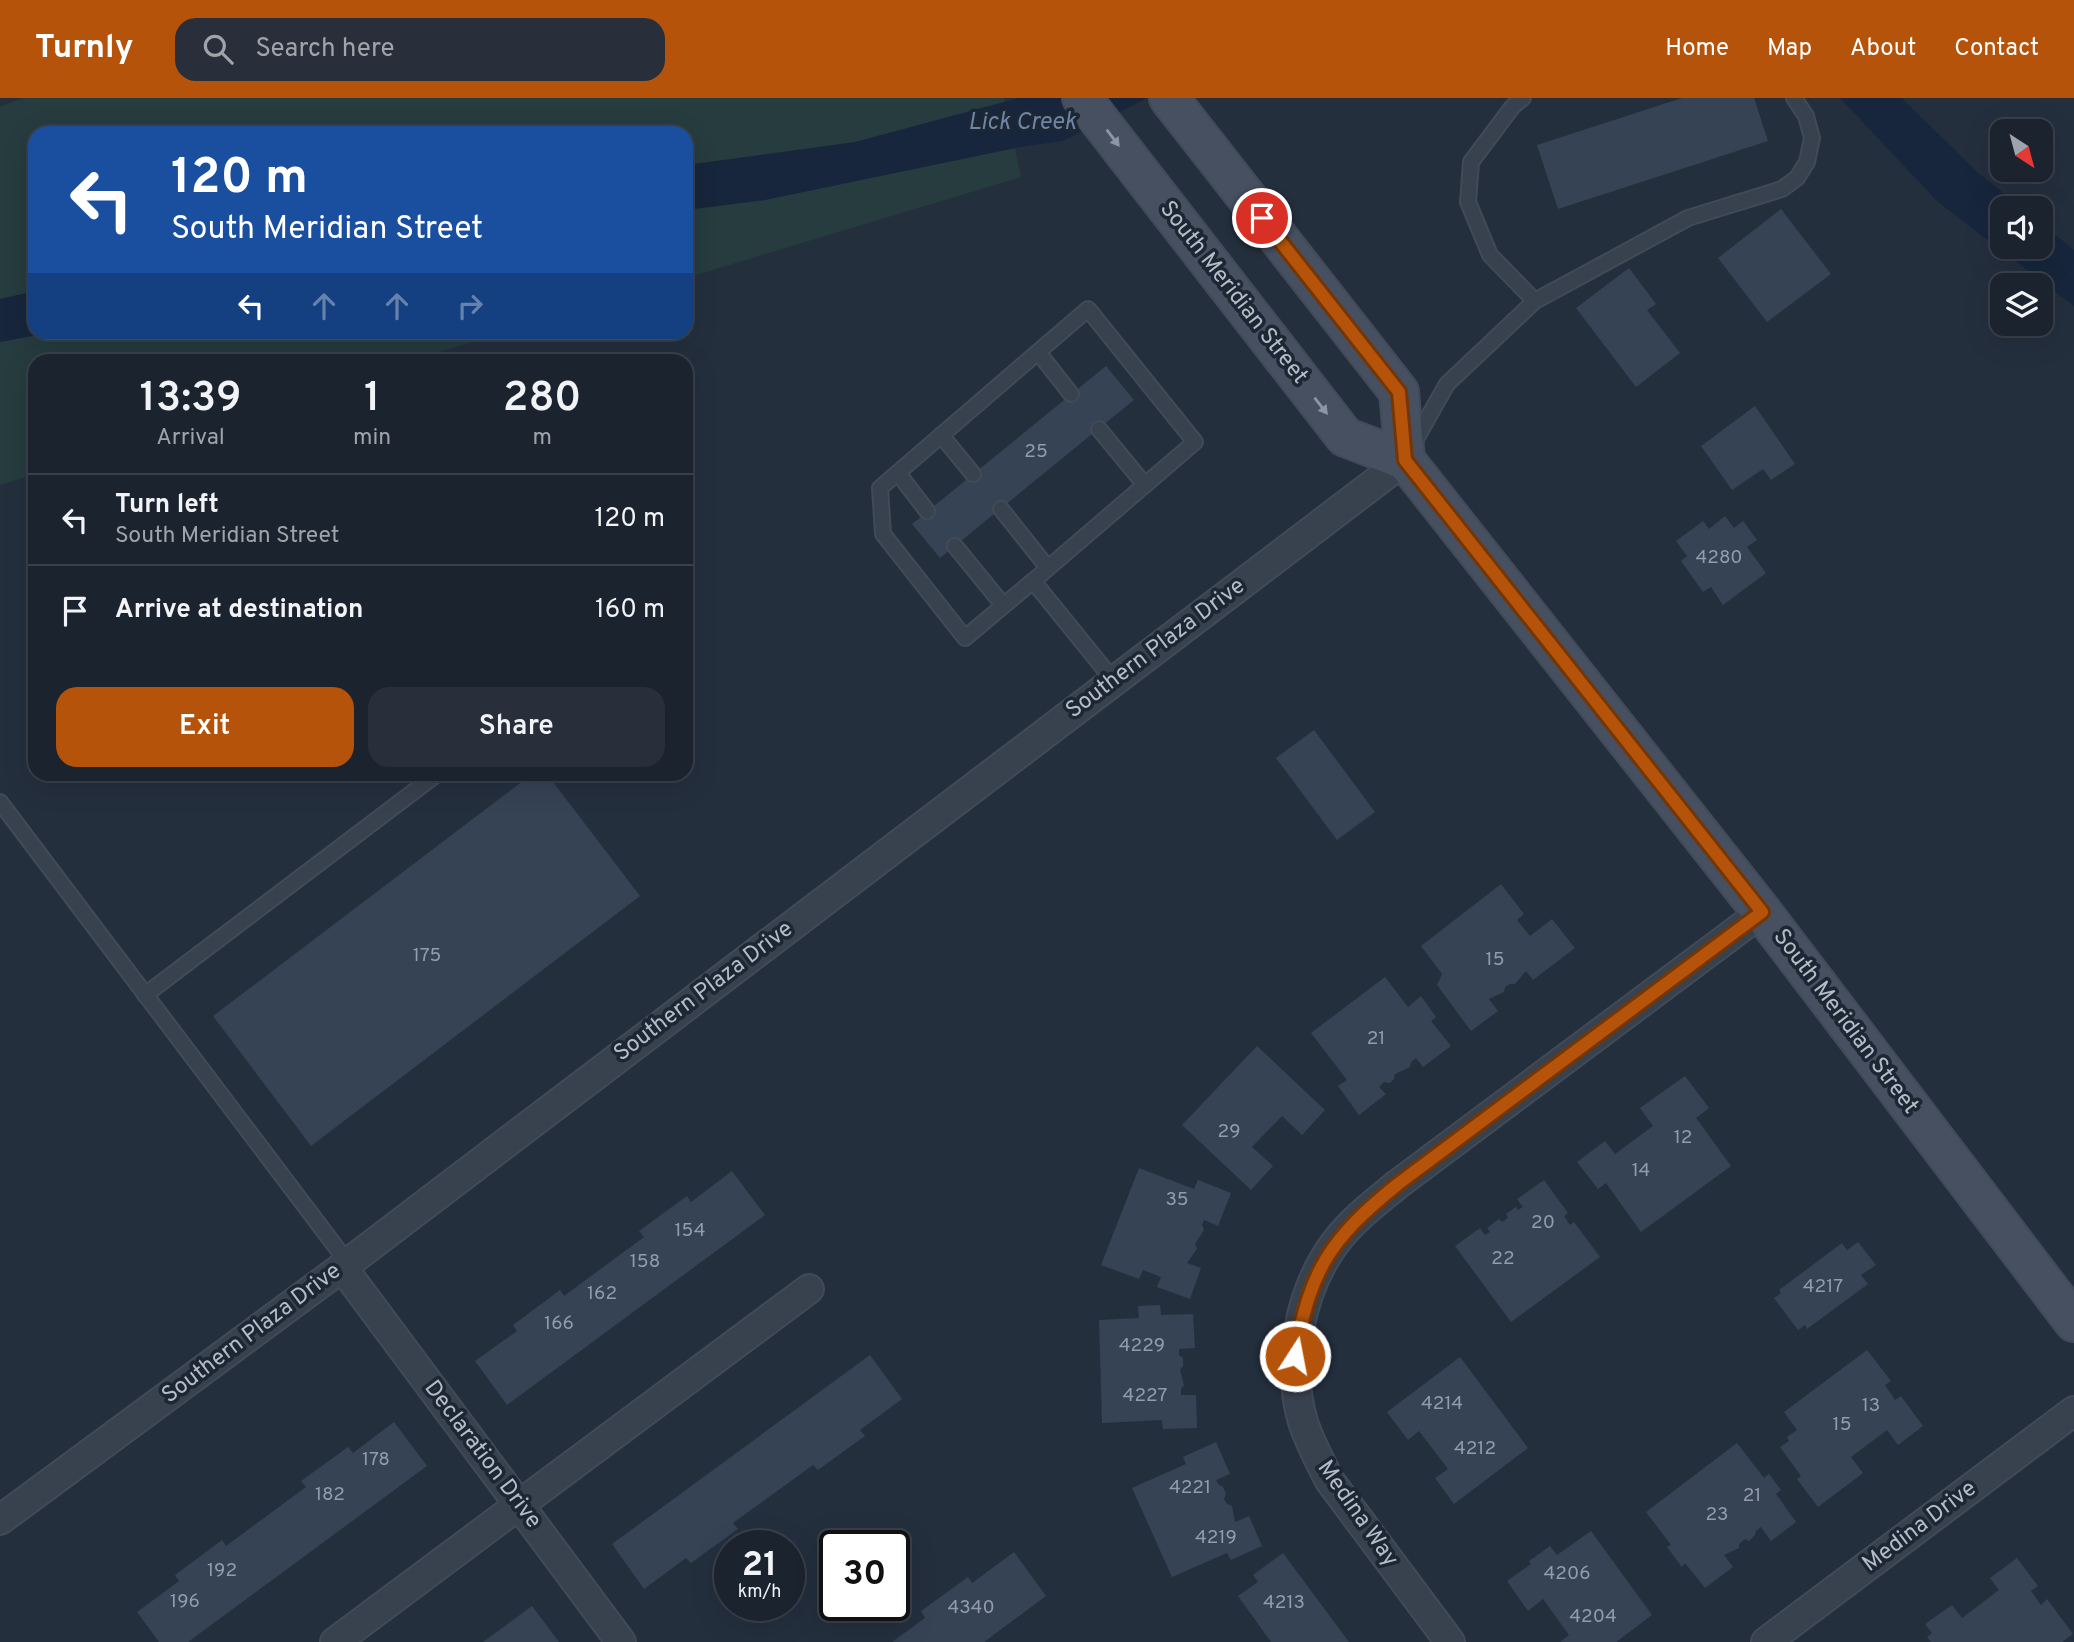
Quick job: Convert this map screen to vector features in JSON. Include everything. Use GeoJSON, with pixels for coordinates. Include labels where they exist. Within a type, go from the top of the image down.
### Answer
{"type":"FeatureCollection","features":[{"type":"Feature","properties":{"kind":"main road","name":"South Meridian Street"},"geometry":{"type":"LineString","coordinates":[[1082,98],[1345,437],[1405,460],[1762,912],[2074,1322]]}},
{"type":"Feature","properties":{"kind":"main road"},"geometry":{"type":"LineString","coordinates":[[1169,98],[1399,392],[1405,460]]}},
{"type":"Feature","properties":{"kind":"street","name":"Southern Plaza Drive"},"geometry":{"type":"LineString","coordinates":[[0,1520],[345,1265],[1405,460]]}},
{"type":"Feature","properties":{"kind":"street","name":"Medina Way"},"geometry":{"type":"LineString","coordinates":[[1450,1642],[1346,1504],[1315,1453],[1303,1421],[1295,1356],[1307,1299],[1335,1243],[1360,1215],[1762,912]]}},
{"type":"Feature","properties":{"kind":"street","name":"Declaration Drive"},"geometry":{"type":"LineString","coordinates":[[345,1265],[621,1642]]}},
{"type":"Feature","properties":{"kind":"street"},"geometry":{"type":"LineString","coordinates":[[335,1642],[809,1289]]}},
{"type":"Feature","properties":{"kind":"street","name":"Medina Drive"},"geometry":{"type":"LineString","coordinates":[[1766,1642],[2074,1411]]}},
{"type":"Feature","properties":{"kind":"lane"},"geometry":{"type":"LineString","coordinates":[[1523,98],[1513,106],[1471,162],[1468,202],[1490,255],[1535,301]]}},
{"type":"Feature","properties":{"kind":"lane"},"geometry":{"type":"LineString","coordinates":[[1405,460],[1447,384],[1535,301],[1688,218],[1782,189],[1797,177],[1807,162],[1812,138],[1806,116],[1794,98]]}},
{"type":"Feature","properties":{"kind":"lane"},"geometry":{"type":"LineString","coordinates":[[1088,309],[1195,442],[965,638],[883,534],[880,488],[1038,352],[1088,309]]}},
{"type":"Feature","properties":{"kind":"lane"},"geometry":{"type":"LineString","coordinates":[[1038,352],[1071,394]]}},
{"type":"Feature","properties":{"kind":"lane"},"geometry":{"type":"LineString","coordinates":[[1099,429],[1145,485]]}},
{"type":"Feature","properties":{"kind":"lane"},"geometry":{"type":"LineString","coordinates":[[942,435],[973,474]]}},
{"type":"Feature","properties":{"kind":"lane"},"geometry":{"type":"LineString","coordinates":[[898,473],[927,511]]}},
{"type":"Feature","properties":{"kind":"lane"},"geometry":{"type":"LineString","coordinates":[[1001,509],[1048,568]]}},
{"type":"Feature","properties":{"kind":"lane"},"geometry":{"type":"LineString","coordinates":[[955,546],[1003,605]]}},
{"type":"Feature","properties":{"kind":"lane"},"geometry":{"type":"LineString","coordinates":[[1033,581],[1114,681]]}},
{"type":"Feature","properties":{"kind":"lane"},"geometry":{"type":"LineString","coordinates":[[145,995],[429,781]]}},
{"type":"Feature","properties":{"kind":"lane"},"geometry":{"type":"LineString","coordinates":[[0,802],[345,1265]]}},
{"type":"Feature","properties":{"kind":"green space"},"geometry":{"type":"Polygon","coordinates":[[[22,98],[1004,98],[1021,177],[693,276],[693,126],[28,126],[28,340],[480,340],[432,354],[28,354],[28,476],[0,485],[0,107],[22,98]]]}},
{"type":"Feature","properties":{"kind":"water","name":"Lick Creek"},"geometry":{"type":"Polygon","coordinates":[[[1019,98],[1147,98],[1063,141],[1020,147],[765,200],[693,209],[693,164],[855,142],[1019,98]]]}},
{"type":"Feature","properties":{"kind":"water"},"geometry":{"type":"Polygon","coordinates":[[[1840,98],[1902,98],[1977,172],[2007,196],[1990,196],[1990,242],[1938,202],[1840,98]]]}},
{"type":"Feature","properties":{"kind":"water"},"geometry":{"type":"Polygon","coordinates":[[[2053,233],[2074,250],[2074,306],[2053,290],[2053,273],[2031,273],[2013,259],[2053,259],[2053,233]]]}},
{"type":"Feature","properties":{"kind":"water"},"geometry":{"type":"Polygon","coordinates":[[[28,293],[28,337],[0,342],[0,299],[28,293]]]}},
{"type":"Feature","properties":{"kind":"building"},"geometry":{"type":"Polygon","coordinates":[[[1682,98],[1754,98],[1768,141],[1558,209],[1537,145],[1682,98]]]}},
{"type":"Feature","properties":{"kind":"building"},"geometry":{"type":"Polygon","coordinates":[[[1781,209],[1831,274],[1767,322],[1718,258],[1781,209]]]}},
{"type":"Feature","properties":{"kind":"building"},"geometry":{"type":"Polygon","coordinates":[[[1629,268],[1656,304],[1647,310],[1680,353],[1636,387],[1576,308],[1629,268]]]}},
{"type":"Feature","properties":{"kind":"building"},"geometry":{"type":"Polygon","coordinates":[[[1106,366],[1134,400],[940,558],[912,524],[1106,366]]]}},
{"type":"Feature","properties":{"kind":"building"},"geometry":{"type":"Polygon","coordinates":[[[1755,406],[1795,464],[1771,480],[1763,469],[1732,490],[1701,446],[1755,406]]]}},
{"type":"Feature","properties":{"kind":"building"},"geometry":{"type":"Polygon","coordinates":[[[1725,516],[1734,528],[1743,521],[1757,540],[1747,547],[1766,573],[1723,605],[1711,587],[1703,592],[1681,561],[1687,556],[1676,541],[1703,521],[1709,529],[1725,516]]]}},
{"type":"Feature","properties":{"kind":"building"},"geometry":{"type":"Polygon","coordinates":[[[1314,730],[1375,812],[1337,840],[1276,758],[1314,730]]]}},
{"type":"Feature","properties":{"kind":"building"},"geometry":{"type":"Polygon","coordinates":[[[523,781],[552,781],[640,896],[311,1146],[213,1016],[523,781]]]}},
{"type":"Feature","properties":{"kind":"building"},"geometry":{"type":"Polygon","coordinates":[[[1501,884],[1524,914],[1517,920],[1530,936],[1552,919],[1575,948],[1533,980],[1526,971],[1515,984],[1510,984],[1505,987],[1504,992],[1489,999],[1498,1011],[1471,1031],[1437,985],[1442,974],[1421,946],[1501,884]]]}},
{"type":"Feature","properties":{"kind":"building"},"geometry":{"type":"Polygon","coordinates":[[[1385,977],[1408,1007],[1421,996],[1436,1017],[1431,1021],[1451,1046],[1423,1067],[1416,1058],[1410,1067],[1395,1074],[1390,1083],[1384,1082],[1379,1087],[1386,1094],[1359,1115],[1338,1086],[1347,1080],[1311,1033],[1385,977]]]}},
{"type":"Feature","properties":{"kind":"building"},"geometry":{"type":"Polygon","coordinates":[[[1257,1046],[1325,1110],[1302,1135],[1282,1116],[1252,1147],[1273,1166],[1251,1190],[1182,1125],[1257,1046]]]}},
{"type":"Feature","properties":{"kind":"building"},"geometry":{"type":"Polygon","coordinates":[[[1685,1076],[1709,1108],[1696,1118],[1731,1166],[1641,1232],[1606,1183],[1598,1189],[1577,1162],[1605,1141],[1615,1154],[1653,1126],[1640,1108],[1685,1076]]]}},
{"type":"Feature","properties":{"kind":"building"},"geometry":{"type":"Polygon","coordinates":[[[1139,1168],[1194,1189],[1198,1180],[1231,1193],[1218,1226],[1204,1220],[1204,1230],[1195,1244],[1197,1249],[1187,1263],[1201,1268],[1190,1299],[1157,1287],[1161,1277],[1143,1270],[1139,1279],[1101,1265],[1139,1168]]]}},
{"type":"Feature","properties":{"kind":"building"},"geometry":{"type":"Polygon","coordinates":[[[732,1171],[765,1215],[507,1405],[475,1361],[517,1331],[513,1325],[560,1290],[564,1296],[644,1237],[639,1231],[687,1196],[691,1202],[732,1171]]]}},
{"type":"Feature","properties":{"kind":"building"},"geometry":{"type":"Polygon","coordinates":[[[1544,1180],[1568,1213],[1564,1216],[1570,1225],[1574,1222],[1600,1257],[1511,1322],[1455,1246],[1480,1228],[1485,1235],[1490,1232],[1487,1228],[1499,1219],[1502,1222],[1508,1218],[1506,1214],[1516,1207],[1518,1210],[1523,1207],[1517,1199],[1544,1180]]]}},
{"type":"Feature","properties":{"kind":"building"},"geometry":{"type":"Polygon","coordinates":[[[1858,1242],[1876,1265],[1861,1275],[1868,1284],[1807,1329],[1805,1325],[1798,1330],[1774,1298],[1781,1293],[1779,1290],[1842,1243],[1847,1250],[1858,1242]]]}},
{"type":"Feature","properties":{"kind":"building"},"geometry":{"type":"Polygon","coordinates":[[[1160,1305],[1161,1315],[1193,1314],[1195,1348],[1179,1349],[1179,1355],[1183,1358],[1180,1370],[1184,1385],[1181,1395],[1196,1395],[1197,1428],[1163,1429],[1162,1420],[1102,1423],[1099,1320],[1139,1318],[1138,1306],[1160,1305]]]}},
{"type":"Feature","properties":{"kind":"building"},"geometry":{"type":"Polygon","coordinates":[[[1867,1350],[1891,1381],[1885,1385],[1895,1400],[1901,1396],[1923,1426],[1898,1445],[1887,1430],[1851,1457],[1863,1473],[1818,1507],[1797,1479],[1801,1476],[1780,1447],[1789,1441],[1787,1437],[1797,1430],[1784,1412],[1867,1350]]]}},
{"type":"Feature","properties":{"kind":"building"},"geometry":{"type":"Polygon","coordinates":[[[870,1355],[902,1399],[860,1430],[865,1436],[818,1470],[813,1465],[733,1523],[737,1530],[714,1530],[714,1546],[691,1563],[686,1558],[644,1589],[612,1544],[870,1355]]]}},
{"type":"Feature","properties":{"kind":"building"},"geometry":{"type":"Polygon","coordinates":[[[1460,1357],[1528,1448],[1454,1504],[1435,1478],[1448,1469],[1419,1431],[1408,1440],[1387,1412],[1460,1357]]]}},
{"type":"Feature","properties":{"kind":"building"},"geometry":{"type":"Polygon","coordinates":[[[394,1422],[427,1466],[188,1642],[159,1642],[137,1612],[179,1581],[175,1575],[222,1540],[226,1546],[306,1487],[301,1481],[348,1447],[353,1453],[394,1422]]]}},
{"type":"Feature","properties":{"kind":"building"},"geometry":{"type":"Polygon","coordinates":[[[1216,1442],[1230,1474],[1216,1480],[1226,1494],[1224,1499],[1232,1506],[1235,1522],[1249,1516],[1262,1546],[1231,1560],[1227,1553],[1172,1577],[1132,1488],[1186,1464],[1183,1457],[1216,1442]]]}},
{"type":"Feature","properties":{"kind":"building"},"geometry":{"type":"Polygon","coordinates":[[[1737,1443],[1764,1478],[1769,1474],[1781,1490],[1776,1494],[1796,1522],[1771,1541],[1761,1527],[1749,1541],[1745,1539],[1739,1544],[1739,1548],[1724,1555],[1733,1567],[1705,1588],[1685,1563],[1682,1567],[1667,1547],[1671,1545],[1646,1512],[1737,1443]]]}},
{"type":"Feature","properties":{"kind":"building"},"geometry":{"type":"Polygon","coordinates":[[[1591,1531],[1652,1615],[1616,1642],[1560,1642],[1569,1635],[1543,1599],[1528,1611],[1507,1581],[1550,1546],[1557,1555],[1591,1531]]]}},
{"type":"Feature","properties":{"kind":"building"},"geometry":{"type":"Polygon","coordinates":[[[1014,1552],[1046,1596],[984,1642],[892,1642],[925,1618],[921,1611],[968,1577],[972,1583],[1014,1552]]]}},
{"type":"Feature","properties":{"kind":"building"},"geometry":{"type":"Polygon","coordinates":[[[1283,1553],[1349,1642],[1271,1642],[1238,1596],[1258,1582],[1253,1575],[1283,1553]]]}},
{"type":"Feature","properties":{"kind":"building"},"geometry":{"type":"Polygon","coordinates":[[[2017,1558],[2038,1586],[2031,1591],[2041,1605],[2047,1599],[2073,1634],[2062,1642],[1931,1642],[1927,1637],[1932,1633],[1925,1624],[1952,1605],[1962,1618],[1999,1590],[1990,1578],[2017,1558]]]}},
{"type":"Feature","properties":{"kind":"building"},"geometry":{"type":"Polygon","coordinates":[[[532,1606],[559,1642],[483,1642],[532,1606]]]}},
{"type":"Feature","properties":{"kind":"route"},"geometry":{"type":"LineString","coordinates":[[1262,218],[1399,392],[1405,460],[1762,912],[1360,1215],[1335,1243],[1316,1276],[1307,1299],[1295,1356]]}}]}
